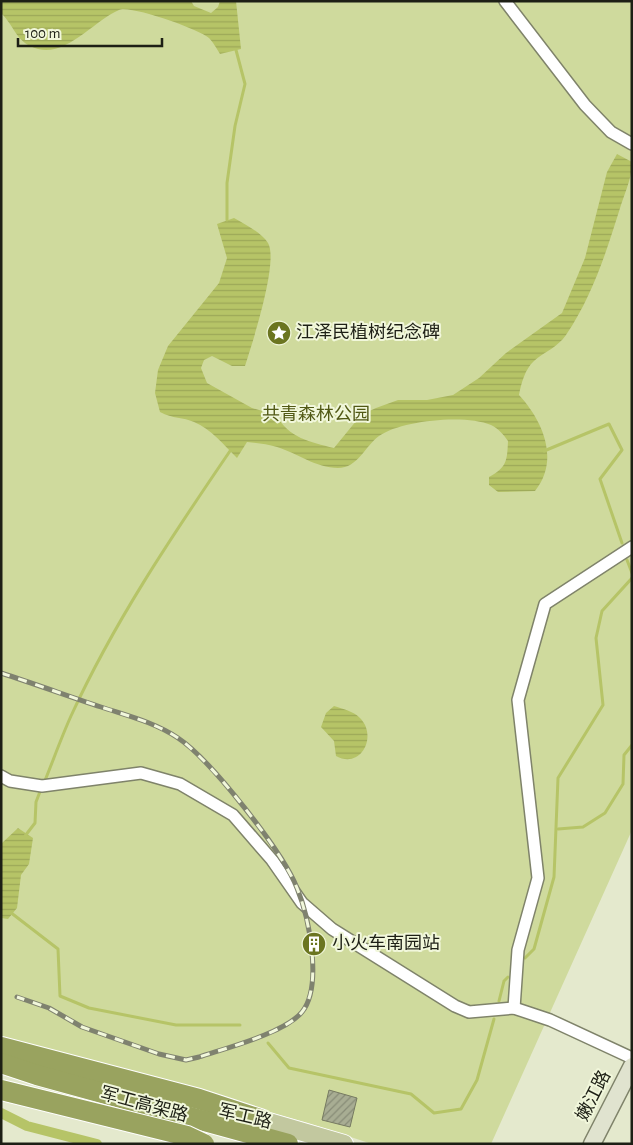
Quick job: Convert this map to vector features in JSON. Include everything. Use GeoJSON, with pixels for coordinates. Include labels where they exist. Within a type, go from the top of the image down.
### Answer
{"type":"FeatureCollection","features":[{"type":"Feature","properties":{"kind":"highway"},"geometry":{"type":"LineString","coordinates":[[1,1047],[199,1099],[260,1118]]}},
{"type":"Feature","properties":{"kind":"highway","name":"军工高架路"},"geometry":{"type":"LineString","coordinates":[[1,1063],[37,1075],[288,1144]]}},
{"type":"Feature","properties":{"kind":"highway","name":"军工高架路"},"geometry":{"type":"LineString","coordinates":[[1,1078],[234,1144]]}},
{"type":"Feature","properties":{"kind":"highway"},"geometry":{"type":"LineString","coordinates":[[1,1089],[187,1136],[204,1144]]}},
{"type":"Feature","properties":{"kind":"main road","name":"军工路"},"geometry":{"type":"LineString","coordinates":[[1,1052],[195,1106],[260,1118],[344,1144]]}},
{"type":"Feature","properties":{"kind":"main road"},"geometry":{"type":"LineString","coordinates":[[1,1089],[187,1144]]}},
{"type":"Feature","properties":{"kind":"street"},"geometry":{"type":"LineString","coordinates":[[505,1],[585,105],[611,132],[632,144]]}},
{"type":"Feature","properties":{"kind":"street"},"geometry":{"type":"LineString","coordinates":[[514,1008],[518,950],[538,878],[518,700],[545,604],[632,547]]}},
{"type":"Feature","properties":{"kind":"street"},"geometry":{"type":"LineString","coordinates":[[6,778],[42,786],[141,773],[180,784],[233,815],[272,860],[302,903],[340,934],[455,1006],[469,1012],[514,1008],[550,1020],[632,1058]]}},
{"type":"Feature","properties":{"kind":"street","name":"嫩江路"},"geometry":{"type":"LineString","coordinates":[[592,1144],[632,1066]]}},
{"type":"Feature","properties":{"kind":"green space","name":"共青森林公园"},"geometry":{"type":"Polygon","coordinates":[[[1,1],[632,1],[632,830],[491,1144],[372,1144],[308,1123],[1,1041],[1,1]]]}},
{"type":"Feature","properties":{"kind":"shaded area"},"geometry":{"type":"Polygon","coordinates":[[[1,1],[191,1],[194,6],[211,13],[218,7],[220,1],[236,1],[241,49],[220,54],[209,38],[192,29],[150,14],[126,9],[119,10],[110,15],[70,43],[59,48],[49,50],[38,49],[25,43],[17,34],[1,13],[1,1]]]}},
{"type":"Feature","properties":{"kind":"shaded area"},"geometry":{"type":"Polygon","coordinates":[[[617,154],[632,162],[631,173],[592,288],[566,335],[559,343],[531,364],[521,386],[519,395],[528,405],[541,429],[547,454],[546,467],[535,491],[498,492],[489,485],[489,477],[505,463],[508,441],[496,428],[480,422],[450,419],[434,420],[389,430],[374,440],[356,461],[345,467],[338,468],[322,466],[277,447],[247,442],[237,458],[217,438],[200,425],[190,420],[169,416],[160,412],[155,393],[158,370],[168,346],[219,283],[227,258],[217,224],[234,218],[261,235],[268,243],[270,267],[263,303],[245,366],[232,366],[212,356],[204,360],[201,368],[207,383],[252,408],[276,415],[287,429],[301,438],[334,448],[361,415],[376,408],[398,400],[427,400],[453,395],[479,378],[506,353],[562,313],[585,258],[607,172],[617,154]]]}},
{"type":"Feature","properties":{"kind":"shaded area"},"geometry":{"type":"Polygon","coordinates":[[[334,706],[348,710],[360,718],[365,725],[367,742],[359,755],[353,758],[345,759],[336,756],[334,741],[321,727],[326,713],[334,706]]]}},
{"type":"Feature","properties":{"kind":"shaded area"},"geometry":{"type":"Polygon","coordinates":[[[18,828],[33,838],[29,864],[21,875],[17,908],[8,919],[1,918],[1,844],[18,828]]]}},
{"type":"Feature","properties":{"kind":"building"},"geometry":{"type":"Polygon","coordinates":[[[329,1090],[357,1098],[350,1127],[322,1120],[329,1090]]]}},
{"type":"Feature","properties":{"kind":"waterway"},"geometry":{"type":"LineString","coordinates":[[227,220],[227,183],[235,126],[245,84],[236,50]]}},
{"type":"Feature","properties":{"kind":"waterway"},"geometry":{"type":"LineString","coordinates":[[544,451],[609,424],[622,450],[600,479],[622,543]]}},
{"type":"Feature","properties":{"kind":"waterway"},"geometry":{"type":"LineString","coordinates":[[44,783],[71,716],[125,613],[230,451]]}},
{"type":"Feature","properties":{"kind":"waterway"},"geometry":{"type":"LineString","coordinates":[[627,560],[632,573]]}},
{"type":"Feature","properties":{"kind":"waterway"},"geometry":{"type":"LineString","coordinates":[[525,958],[534,949],[554,877],[558,778],[603,705],[596,638],[602,611],[632,578]]}},
{"type":"Feature","properties":{"kind":"waterway"},"geometry":{"type":"LineString","coordinates":[[558,829],[583,827],[605,813],[623,784],[624,755],[632,745]]}},
{"type":"Feature","properties":{"kind":"waterway"},"geometry":{"type":"LineString","coordinates":[[25,836],[35,823],[36,802],[41,789]]}},
{"type":"Feature","properties":{"kind":"waterway"},"geometry":{"type":"LineString","coordinates":[[10,912],[58,949],[60,996],[89,1008],[176,1025],[240,1025]]}},
{"type":"Feature","properties":{"kind":"waterway"},"geometry":{"type":"LineString","coordinates":[[499,1001],[504,981],[508,977]]}},
{"type":"Feature","properties":{"kind":"waterway"},"geometry":{"type":"LineString","coordinates":[[268,1043],[289,1068],[411,1094],[434,1113],[461,1109],[477,1080],[494,1019]]}},
{"type":"Feature","properties":{"kind":"waterway"},"geometry":{"type":"LineString","coordinates":[[1,1113],[27,1126],[97,1144]]}},
{"type":"Feature","properties":{"kind":"railway"},"geometry":{"type":"LineString","coordinates":[[1,673],[150,724],[169,732],[192,749],[244,807],[262,830],[289,872],[297,888],[306,916],[313,969],[312,986],[308,1000],[302,1012],[294,1020],[283,1027],[254,1039],[186,1060],[159,1054],[82,1027],[49,1008],[17,997]]}},
{"type":"Feature","properties":{"kind":"place","name":"江泽民植树纪念碑"},"geometry":{"type":"Point","coordinates":[279,333]}},
{"type":"Feature","properties":{"kind":"place","name":"小火车南园站"},"geometry":{"type":"Point","coordinates":[314,944]}}]}
